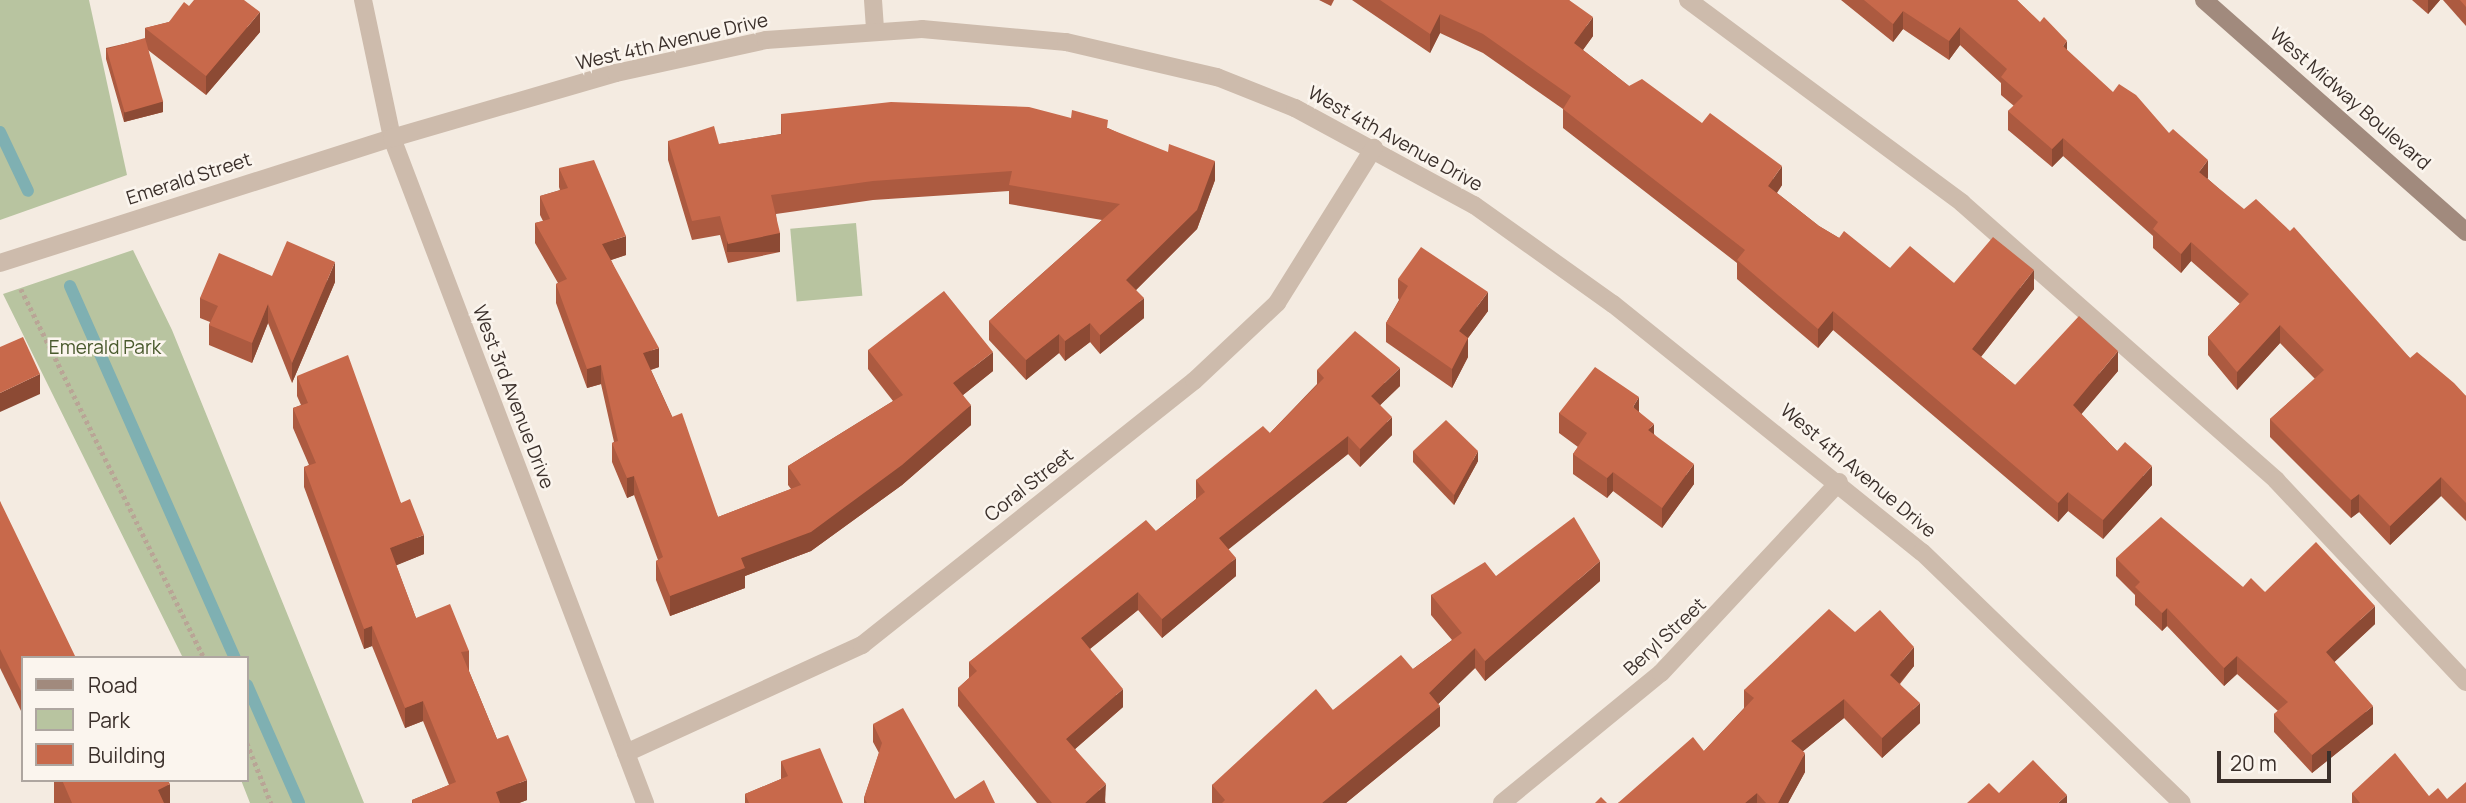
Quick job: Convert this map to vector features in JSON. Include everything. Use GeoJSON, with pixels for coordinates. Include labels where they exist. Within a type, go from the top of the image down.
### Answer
{"type":"FeatureCollection","features":[{"type":"Feature","properties":{"kind":"main road","name":"West Midway Boulevard"},"geometry":{"type":"LineString","coordinates":[[2204,0],[2466,232]]}},
{"type":"Feature","properties":{"kind":"street","name":"West 3rd Avenue Drive"},"geometry":{"type":"LineString","coordinates":[[363,0],[392,138],[645,803]]}},
{"type":"Feature","properties":{"kind":"street"},"geometry":{"type":"LineString","coordinates":[[873,0],[875,29]]}},
{"type":"Feature","properties":{"kind":"street"},"geometry":{"type":"LineString","coordinates":[[1688,0],[1962,203],[2276,480],[2466,682]]}},
{"type":"Feature","properties":{"kind":"street","name":"West 4th Avenue Drive"},"geometry":{"type":"LineString","coordinates":[[392,138],[616,73],[766,40],[875,29],[1066,42],[1217,77],[1374,148],[1474,205],[1613,304],[1839,482],[2038,659],[2182,803]]}},
{"type":"Feature","properties":{"kind":"street","name":"Emerald Street"},"geometry":{"type":"LineString","coordinates":[[0,263],[392,138]]}},
{"type":"Feature","properties":{"kind":"street","name":"Coral Street"},"geometry":{"type":"LineString","coordinates":[[626,753],[862,645],[1194,381],[1277,303],[1374,148]]}},
{"type":"Feature","properties":{"kind":"street","name":"Beryl Street"},"geometry":{"type":"LineString","coordinates":[[1502,803],[1661,673],[1839,482]]}},
{"type":"Feature","properties":{"kind":"path"},"geometry":{"type":"LineString","coordinates":[[21,289],[203,656]]}},
{"type":"Feature","properties":{"kind":"path"},"geometry":{"type":"LineString","coordinates":[[248,746],[271,803]]}},
{"type":"Feature","properties":{"kind":"green space"},"geometry":{"type":"Polygon","coordinates":[[[0,0],[89,0],[127,175],[0,220],[0,0]]]}},
{"type":"Feature","properties":{"kind":"green space"},"geometry":{"type":"Polygon","coordinates":[[[856,223],[862,296],[797,301],[790,229],[856,223]]]}},
{"type":"Feature","properties":{"kind":"green space","name":"Emerald Park"},"geometry":{"type":"Polygon","coordinates":[[[133,250],[172,330],[364,803],[250,803],[242,782],[248,782],[248,656],[182,656],[3,294],[133,250]]]}},
{"type":"Feature","properties":{"kind":"building"},"geometry":{"type":"Polygon","coordinates":[[[194,0],[244,0],[260,12],[206,76],[145,28],[169,22],[184,2],[189,6],[194,0]]]}},
{"type":"Feature","properties":{"kind":"building"},"geometry":{"type":"Polygon","coordinates":[[[1380,0],[1569,0],[1593,17],[1574,43],[1629,86],[1642,79],[1702,123],[1710,113],[1782,166],[1768,186],[1819,226],[1839,238],[1844,231],[1890,268],[1910,246],[1954,283],[1993,237],[2034,270],[1972,349],[2015,385],[2079,316],[2118,351],[2073,405],[2117,451],[2125,442],[2152,466],[2103,520],[2068,492],[2058,503],[1833,311],[1818,329],[1737,260],[1745,250],[1563,109],[1571,96],[1483,34],[1440,14],[1430,34],[1380,0]]]}},
{"type":"Feature","properties":{"kind":"building"},"geometry":{"type":"Polygon","coordinates":[[[1864,0],[2017,0],[2040,22],[2044,17],[2067,41],[2063,46],[2113,92],[2119,84],[2136,95],[2169,133],[2173,129],[2208,160],[2199,172],[2244,209],[2256,199],[2290,231],[2294,227],[2410,358],[2417,352],[2466,396],[2466,503],[2441,477],[2390,526],[2359,494],[2351,500],[2270,419],[2324,370],[2280,325],[2237,372],[2208,337],[2249,294],[2191,242],[2181,254],[2153,229],[2158,222],[2063,138],[2052,149],[2008,111],[2023,96],[2001,77],[2007,69],[1960,27],[1949,41],[1903,11],[1893,24],[1864,0]]]}},
{"type":"Feature","properties":{"kind":"building"},"geometry":{"type":"Polygon","coordinates":[[[145,38],[163,101],[125,112],[107,49],[145,38]]]}},
{"type":"Feature","properties":{"kind":"building"},"geometry":{"type":"Polygon","coordinates":[[[891,102],[1029,107],[1071,118],[1072,110],[1108,120],[1107,128],[1168,152],[1169,144],[1215,161],[1197,210],[1126,280],[1144,298],[1100,335],[1090,323],[1065,341],[1059,334],[1026,360],[989,321],[1120,204],[1009,185],[1012,171],[873,181],[771,195],[780,233],[728,244],[720,216],[692,221],[668,141],[714,126],[719,144],[782,134],[781,114],[891,102]]]}},
{"type":"Feature","properties":{"kind":"building"},"geometry":{"type":"Polygon","coordinates":[[[594,160],[626,236],[602,244],[659,348],[643,353],[672,417],[682,413],[718,517],[801,485],[788,466],[903,395],[868,350],[944,291],[993,352],[953,383],[971,405],[902,465],[811,532],[741,558],[745,568],[670,596],[656,561],[663,557],[634,476],[627,478],[612,443],[618,441],[601,365],[587,369],[556,284],[567,279],[535,223],[550,219],[540,196],[568,188],[559,168],[594,160]]]}},
{"type":"Feature","properties":{"kind":"building"},"geometry":{"type":"Polygon","coordinates":[[[287,241],[335,262],[292,363],[268,304],[252,343],[209,325],[218,306],[200,298],[219,253],[272,276],[287,241]]]}},
{"type":"Feature","properties":{"kind":"building"},"geometry":{"type":"Polygon","coordinates":[[[1421,247],[1488,292],[1459,331],[1468,338],[1452,369],[1386,323],[1408,286],[1398,279],[1421,247]]]}},
{"type":"Feature","properties":{"kind":"building"},"geometry":{"type":"Polygon","coordinates":[[[1355,331],[1400,368],[1371,396],[1392,417],[1360,449],[1348,436],[1219,538],[1236,558],[1162,619],[1138,592],[1081,638],[1123,689],[1066,739],[1106,784],[1085,803],[1052,803],[958,688],[977,671],[969,662],[1146,520],[1156,531],[1205,492],[1196,480],[1263,426],[1270,433],[1324,378],[1317,370],[1355,331]]]}},
{"type":"Feature","properties":{"kind":"building"},"geometry":{"type":"Polygon","coordinates":[[[23,337],[40,374],[0,393],[0,347],[23,337]]]}},
{"type":"Feature","properties":{"kind":"building"},"geometry":{"type":"Polygon","coordinates":[[[348,355],[401,503],[410,499],[424,535],[390,548],[416,618],[450,604],[469,651],[461,652],[497,739],[508,735],[527,780],[496,792],[500,803],[413,803],[412,800],[456,782],[423,701],[405,708],[372,626],[364,629],[304,467],[316,463],[293,408],[308,403],[297,376],[348,355]]]}},
{"type":"Feature","properties":{"kind":"building"},"geometry":{"type":"Polygon","coordinates":[[[1595,367],[1639,397],[1633,407],[1654,424],[1648,430],[1694,464],[1662,508],[1613,472],[1607,478],[1573,454],[1587,433],[1559,413],[1595,367]]]}},
{"type":"Feature","properties":{"kind":"building"},"geometry":{"type":"Polygon","coordinates":[[[1446,420],[1478,451],[1454,495],[1413,451],[1446,420]]]}},
{"type":"Feature","properties":{"kind":"building"},"geometry":{"type":"Polygon","coordinates":[[[0,501],[75,656],[21,656],[21,691],[0,649],[0,501]]]}},
{"type":"Feature","properties":{"kind":"building"},"geometry":{"type":"Polygon","coordinates":[[[1574,517],[1600,561],[1485,661],[1475,648],[1429,693],[1440,706],[1322,803],[1222,803],[1225,800],[1212,785],[1316,689],[1333,710],[1401,655],[1413,669],[1462,633],[1431,595],[1485,562],[1496,576],[1574,517]]]}},
{"type":"Feature","properties":{"kind":"building"},"geometry":{"type":"Polygon","coordinates":[[[2161,517],[2243,587],[2251,578],[2265,592],[2316,542],[2375,606],[2326,652],[2373,706],[2312,755],[2274,714],[2288,702],[2237,656],[2224,668],[2167,608],[2162,613],[2135,587],[2140,582],[2116,558],[2161,517]]]}},
{"type":"Feature","properties":{"kind":"building"},"geometry":{"type":"Polygon","coordinates":[[[1829,609],[1855,632],[1880,610],[1914,647],[1890,675],[1920,703],[1882,738],[1844,699],[1791,741],[1805,753],[1778,803],[1766,803],[1757,793],[1745,803],[1618,803],[1693,737],[1704,751],[1754,698],[1744,690],[1829,609]]]}},
{"type":"Feature","properties":{"kind":"building"},"geometry":{"type":"Polygon","coordinates":[[[903,708],[955,799],[984,780],[995,803],[867,803],[864,798],[882,743],[873,724],[903,708]]]}},
{"type":"Feature","properties":{"kind":"building"},"geometry":{"type":"Polygon","coordinates":[[[820,748],[843,803],[749,803],[745,794],[788,776],[781,761],[820,748]]]}},
{"type":"Feature","properties":{"kind":"building"},"geometry":{"type":"Polygon","coordinates":[[[2395,753],[2429,796],[2438,788],[2447,799],[2466,782],[2466,803],[2360,803],[2352,793],[2395,753]]]}},
{"type":"Feature","properties":{"kind":"building"},"geometry":{"type":"Polygon","coordinates":[[[2033,760],[2067,795],[2058,803],[1967,803],[1989,783],[1999,793],[2033,760]]]}},
{"type":"Feature","properties":{"kind":"building"},"geometry":{"type":"Polygon","coordinates":[[[63,782],[170,784],[158,790],[164,803],[72,803],[63,782]]]}},
{"type":"Feature","properties":{"kind":"building"},"geometry":{"type":"Polygon","coordinates":[[[1601,797],[1607,803],[1595,803],[1601,797]]]}},
{"type":"Feature","properties":{"kind":"waterway"},"geometry":{"type":"LineString","coordinates":[[0,132],[28,191]]}},
{"type":"Feature","properties":{"kind":"waterway"},"geometry":{"type":"LineString","coordinates":[[70,286],[234,656]]}},
{"type":"Feature","properties":{"kind":"waterway"},"geometry":{"type":"LineString","coordinates":[[248,687],[299,803]]}}]}
